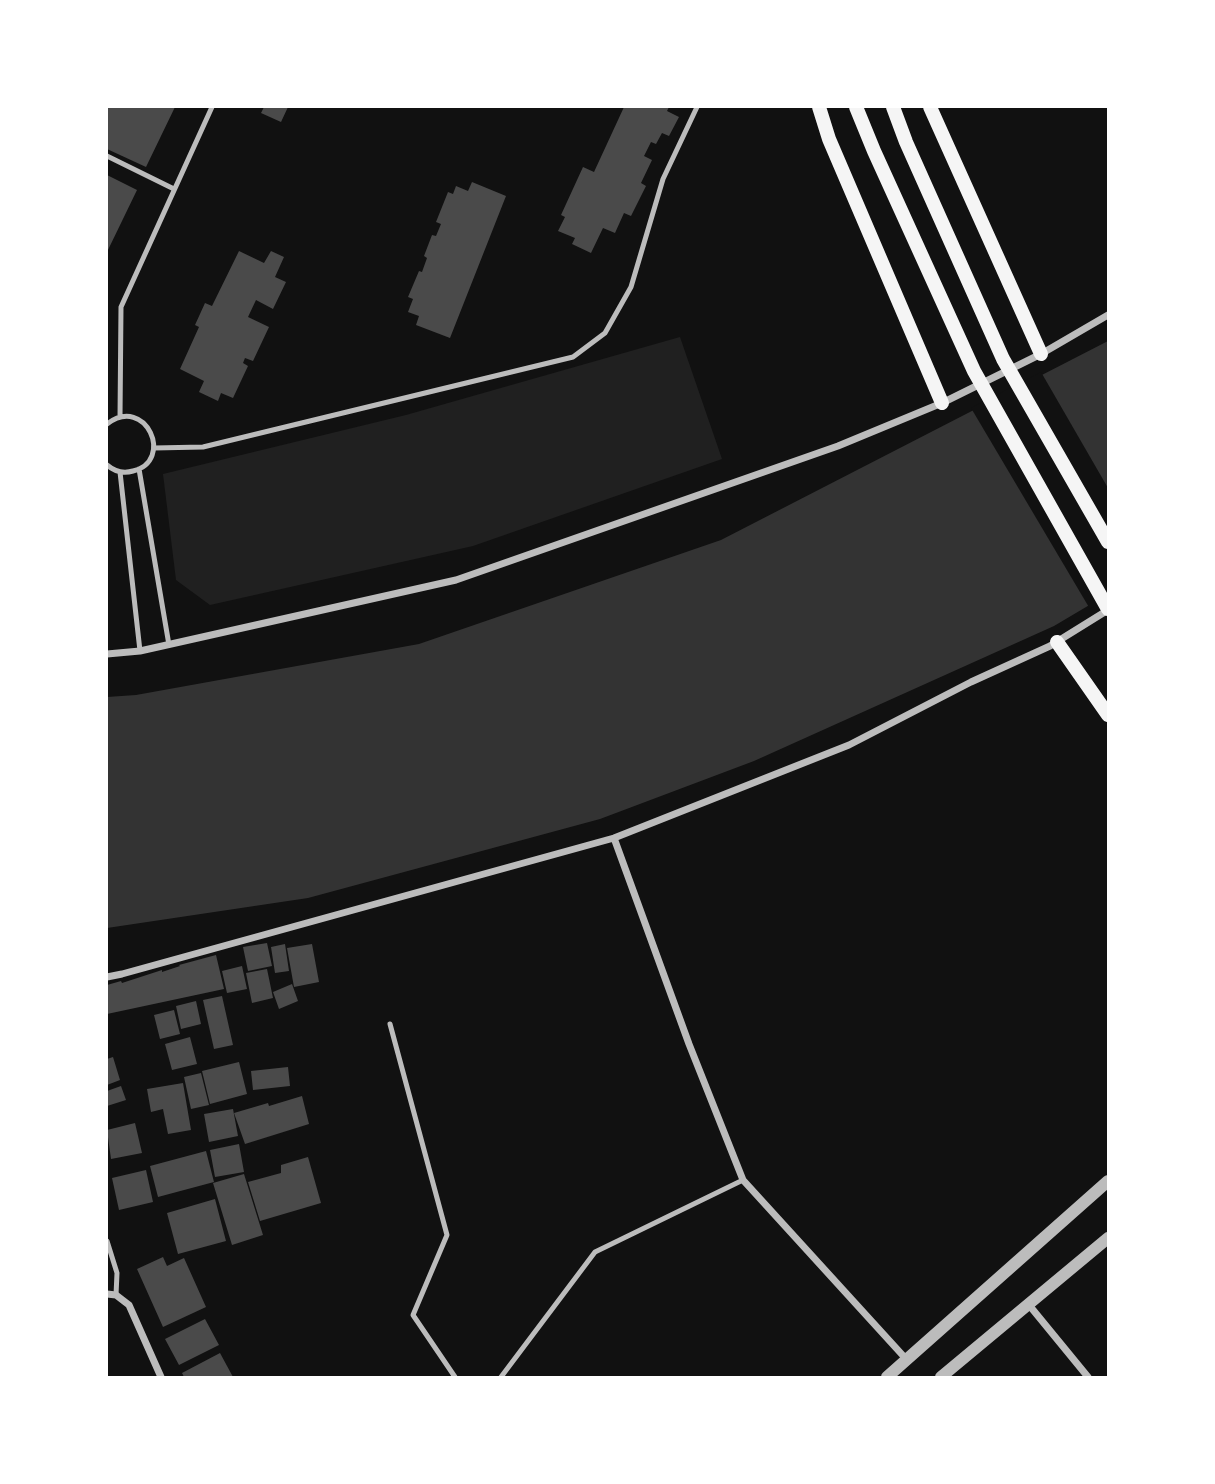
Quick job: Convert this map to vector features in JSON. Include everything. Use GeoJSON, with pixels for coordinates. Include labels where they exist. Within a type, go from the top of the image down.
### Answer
{"type":"FeatureCollection","features":[{"type":"Feature","properties":{"kind":"main road"},"geometry":{"type":"LineString","coordinates":[[819,107],[829,139],[942,403]]}},
{"type":"Feature","properties":{"kind":"main road"},"geometry":{"type":"LineString","coordinates":[[856,107],[974,371],[1108,610]]}},
{"type":"Feature","properties":{"kind":"main road"},"geometry":{"type":"LineString","coordinates":[[893,107],[1003,359],[1108,542]]}},
{"type":"Feature","properties":{"kind":"main road"},"geometry":{"type":"LineString","coordinates":[[930,107],[1041,354]]}},
{"type":"Feature","properties":{"kind":"main road"},"geometry":{"type":"LineString","coordinates":[[1057,642],[1108,715]]}},
{"type":"Feature","properties":{"kind":"street"},"geometry":{"type":"LineString","coordinates":[[107,654],[169,645],[456,579],[838,446],[942,403],[1041,354],[1108,315]]}},
{"type":"Feature","properties":{"kind":"street"},"geometry":{"type":"LineString","coordinates":[[107,976],[614,838],[849,745],[971,682],[1057,642],[1108,610]]}},
{"type":"Feature","properties":{"kind":"street"},"geometry":{"type":"LineString","coordinates":[[614,838],[689,1044],[743,1180],[907,1360]]}},
{"type":"Feature","properties":{"kind":"street"},"geometry":{"type":"LineString","coordinates":[[887,1377],[1108,1181]]}},
{"type":"Feature","properties":{"kind":"street"},"geometry":{"type":"LineString","coordinates":[[941,1377],[1108,1238]]}},
{"type":"Feature","properties":{"kind":"street"},"geometry":{"type":"LineString","coordinates":[[107,1294],[129,1304],[161,1377]]}},
{"type":"Feature","properties":{"kind":"street"},"geometry":{"type":"LineString","coordinates":[[1029,1305],[1088,1377]]}},
{"type":"Feature","properties":{"kind":"lane"},"geometry":{"type":"LineString","coordinates":[[120,417],[121,307],[212,107]]}},
{"type":"Feature","properties":{"kind":"lane"},"geometry":{"type":"LineString","coordinates":[[154,448],[202,447],[573,357],[605,333],[631,287],[663,179],[697,107]]}},
{"type":"Feature","properties":{"kind":"lane"},"geometry":{"type":"LineString","coordinates":[[107,156],[174,189]]}},
{"type":"Feature","properties":{"kind":"lane"},"geometry":{"type":"LineString","coordinates":[[107,424],[120,417],[129,416],[145,424],[151,431],[154,448],[146,464],[139,469],[120,472],[107,465]]}},
{"type":"Feature","properties":{"kind":"lane"},"geometry":{"type":"LineString","coordinates":[[139,469],[169,645]]}},
{"type":"Feature","properties":{"kind":"lane"},"geometry":{"type":"LineString","coordinates":[[120,472],[140,651]]}},
{"type":"Feature","properties":{"kind":"lane"},"geometry":{"type":"LineString","coordinates":[[390,1024],[447,1235],[412,1315],[456,1377]]}},
{"type":"Feature","properties":{"kind":"lane"},"geometry":{"type":"LineString","coordinates":[[501,1377],[595,1252],[743,1180]]}},
{"type":"Feature","properties":{"kind":"lane"},"geometry":{"type":"LineString","coordinates":[[107,1241],[117,1273],[116,1296]]}},
{"type":"Feature","properties":{"kind":"shaded area"},"geometry":{"type":"Polygon","coordinates":[[[680,337],[722,459],[473,546],[210,605],[176,580],[163,474],[406,415],[680,337]]]}},
{"type":"Feature","properties":{"kind":"shaded area"},"geometry":{"type":"Polygon","coordinates":[[[1108,341],[1108,594],[1054,626],[754,761],[600,819],[308,898],[107,928],[107,697],[136,695],[419,644],[721,540],[1108,341]]]}},
{"type":"Feature","properties":{"kind":"pier"},"geometry":{"type":"Polygon","coordinates":[[[1041,372],[1108,488],[1108,598],[1090,609],[971,408],[1041,372]]]}},
{"type":"Feature","properties":{"kind":"building"},"geometry":{"type":"Polygon","coordinates":[[[107,107],[175,107],[146,167],[107,149],[107,107]]]}},
{"type":"Feature","properties":{"kind":"building"},"geometry":{"type":"Polygon","coordinates":[[[264,107],[288,107],[281,122],[261,113],[264,107]]]}},
{"type":"Feature","properties":{"kind":"building"},"geometry":{"type":"Polygon","coordinates":[[[624,107],[669,107],[667,111],[679,117],[669,136],[662,133],[656,144],[651,142],[644,156],[652,160],[641,183],[646,186],[631,216],[624,213],[615,233],[603,228],[591,253],[572,244],[575,238],[558,231],[565,217],[561,215],[583,167],[594,172],[624,107]]]}},
{"type":"Feature","properties":{"kind":"building"},"geometry":{"type":"Polygon","coordinates":[[[107,175],[137,190],[107,252],[107,175]]]}},
{"type":"Feature","properties":{"kind":"building"},"geometry":{"type":"Polygon","coordinates":[[[472,182],[506,196],[450,338],[416,325],[419,316],[408,312],[413,299],[408,297],[419,271],[422,272],[427,258],[424,256],[432,235],[436,236],[441,224],[436,222],[448,192],[453,194],[456,186],[468,191],[472,182]]]}},
{"type":"Feature","properties":{"kind":"building"},"geometry":{"type":"Polygon","coordinates":[[[239,251],[264,263],[271,251],[284,257],[275,277],[286,282],[273,309],[256,300],[248,317],[269,327],[253,361],[245,358],[243,363],[248,366],[233,398],[221,393],[218,401],[199,392],[204,381],[180,369],[199,327],[195,325],[205,303],[212,306],[239,251]]]}},
{"type":"Feature","properties":{"kind":"building"},"geometry":{"type":"Polygon","coordinates":[[[267,943],[272,966],[248,971],[243,947],[267,943]]]}},
{"type":"Feature","properties":{"kind":"building"},"geometry":{"type":"Polygon","coordinates":[[[285,944],[289,971],[275,973],[271,947],[285,944]]]}},
{"type":"Feature","properties":{"kind":"building"},"geometry":{"type":"Polygon","coordinates":[[[312,944],[319,982],[294,987],[287,948],[312,944]]]}},
{"type":"Feature","properties":{"kind":"building"},"geometry":{"type":"Polygon","coordinates":[[[216,955],[224,989],[107,1014],[107,985],[216,955]]]}},
{"type":"Feature","properties":{"kind":"building"},"geometry":{"type":"Polygon","coordinates":[[[242,966],[247,989],[227,993],[222,971],[242,966]]]}},
{"type":"Feature","properties":{"kind":"building"},"geometry":{"type":"Polygon","coordinates":[[[267,969],[273,998],[252,1003],[246,973],[267,969]]]}},
{"type":"Feature","properties":{"kind":"building"},"geometry":{"type":"Polygon","coordinates":[[[292,984],[298,1001],[279,1009],[273,992],[292,984]]]}},
{"type":"Feature","properties":{"kind":"building"},"geometry":{"type":"Polygon","coordinates":[[[222,996],[233,1045],[214,1049],[203,1000],[222,996]]]}},
{"type":"Feature","properties":{"kind":"building"},"geometry":{"type":"Polygon","coordinates":[[[196,1001],[201,1024],[181,1029],[176,1006],[196,1001]]]}},
{"type":"Feature","properties":{"kind":"building"},"geometry":{"type":"Polygon","coordinates":[[[174,1010],[180,1034],[160,1039],[154,1015],[174,1010]]]}},
{"type":"Feature","properties":{"kind":"building"},"geometry":{"type":"Polygon","coordinates":[[[190,1037],[197,1064],[172,1070],[165,1044],[190,1037]]]}},
{"type":"Feature","properties":{"kind":"building"},"geometry":{"type":"Polygon","coordinates":[[[113,1057],[120,1080],[107,1085],[107,1059],[113,1057]]]}},
{"type":"Feature","properties":{"kind":"building"},"geometry":{"type":"Polygon","coordinates":[[[239,1062],[247,1094],[210,1104],[202,1071],[239,1062]]]}},
{"type":"Feature","properties":{"kind":"building"},"geometry":{"type":"Polygon","coordinates":[[[288,1067],[290,1086],[253,1090],[251,1071],[288,1067]]]}},
{"type":"Feature","properties":{"kind":"building"},"geometry":{"type":"Polygon","coordinates":[[[201,1073],[209,1105],[191,1109],[184,1077],[201,1073]]]}},
{"type":"Feature","properties":{"kind":"building"},"geometry":{"type":"Polygon","coordinates":[[[183,1083],[191,1130],[168,1134],[163,1109],[151,1112],[147,1089],[183,1083]]]}},
{"type":"Feature","properties":{"kind":"building"},"geometry":{"type":"Polygon","coordinates":[[[121,1086],[126,1100],[107,1106],[107,1091],[121,1086]]]}},
{"type":"Feature","properties":{"kind":"building"},"geometry":{"type":"Polygon","coordinates":[[[302,1096],[309,1124],[245,1144],[234,1113],[302,1096]]]}},
{"type":"Feature","properties":{"kind":"building"},"geometry":{"type":"Polygon","coordinates":[[[233,1109],[238,1136],[209,1142],[204,1114],[233,1109]]]}},
{"type":"Feature","properties":{"kind":"building"},"geometry":{"type":"Polygon","coordinates":[[[135,1123],[142,1153],[111,1159],[107,1130],[135,1123]]]}},
{"type":"Feature","properties":{"kind":"building"},"geometry":{"type":"Polygon","coordinates":[[[239,1144],[244,1172],[215,1177],[210,1150],[239,1144]]]}},
{"type":"Feature","properties":{"kind":"building"},"geometry":{"type":"Polygon","coordinates":[[[206,1151],[214,1182],[158,1197],[150,1166],[206,1151]]]}},
{"type":"Feature","properties":{"kind":"building"},"geometry":{"type":"Polygon","coordinates":[[[308,1157],[321,1203],[260,1221],[248,1182],[281,1173],[281,1165],[308,1157]]]}},
{"type":"Feature","properties":{"kind":"building"},"geometry":{"type":"Polygon","coordinates":[[[146,1170],[153,1202],[119,1210],[112,1178],[146,1170]]]}},
{"type":"Feature","properties":{"kind":"building"},"geometry":{"type":"Polygon","coordinates":[[[244,1174],[263,1235],[232,1245],[213,1183],[244,1174]]]}},
{"type":"Feature","properties":{"kind":"building"},"geometry":{"type":"Polygon","coordinates":[[[215,1199],[226,1241],[178,1254],[167,1213],[215,1199]]]}},
{"type":"Feature","properties":{"kind":"building"},"geometry":{"type":"Polygon","coordinates":[[[163,1257],[167,1266],[184,1258],[206,1307],[163,1327],[137,1269],[163,1257]]]}},
{"type":"Feature","properties":{"kind":"building"},"geometry":{"type":"Polygon","coordinates":[[[205,1319],[219,1345],[179,1365],[165,1339],[205,1319]]]}},
{"type":"Feature","properties":{"kind":"building"},"geometry":{"type":"Polygon","coordinates":[[[220,1353],[233,1377],[184,1377],[182,1373],[220,1353]]]}}]}
